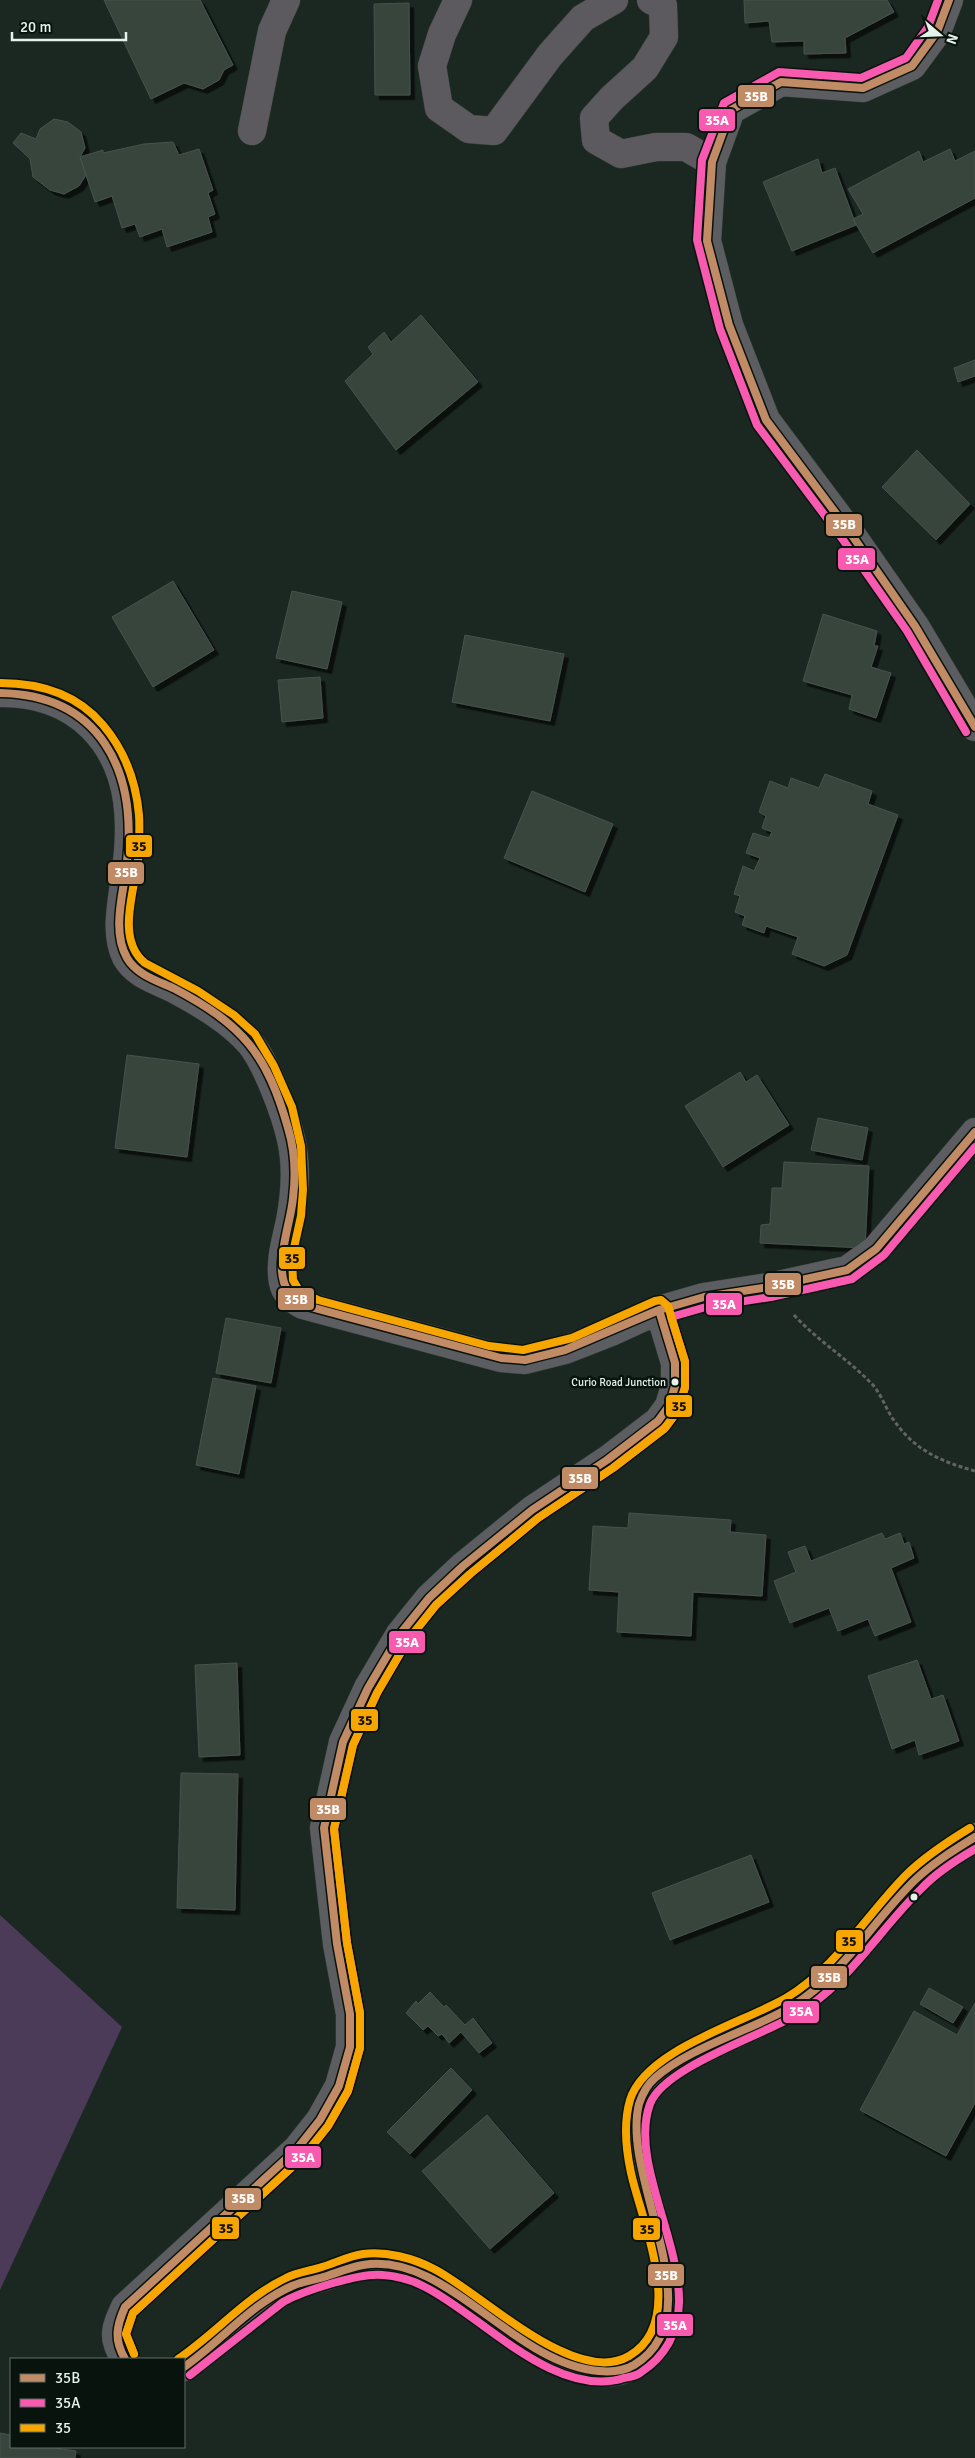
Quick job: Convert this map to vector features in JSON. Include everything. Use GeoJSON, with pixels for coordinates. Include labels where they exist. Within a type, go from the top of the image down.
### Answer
{"type":"FeatureCollection","features":[{"type":"Feature","properties":{"kind":"main road"},"geometry":{"type":"LineString","coordinates":[[949,0],[937,32],[912,66],[863,88],[781,82],[731,110],[712,162],[707,241],[729,325],[766,420],[850,531],[904,610],[975,727]]}},
{"type":"Feature","properties":{"kind":"main road"},"geometry":{"type":"LineString","coordinates":[[0,693],[50,699],[80,716],[102,737],[118,763],[128,792],[129,821],[126,872],[120,912],[120,936],[126,956],[136,970],[173,989],[228,1022],[251,1044],[281,1102],[292,1140],[295,1174],[283,1267],[283,1283],[294,1300],[321,1311],[466,1350],[501,1358],[525,1360],[565,1350],[659,1310],[704,1297],[769,1287],[847,1270],[876,1250],[975,1132]]}},
{"type":"Feature","properties":{"kind":"main road"},"geometry":{"type":"LineString","coordinates":[[124,2358],[118,2347],[115,2330],[125,2306],[296,2148],[320,2120],[339,2086],[350,2047],[350,2014],[337,1944],[324,1828],[343,1742],[368,1688],[400,1634],[429,1598],[462,1566],[532,1510],[607,1460],[658,1421],[668,1406],[675,1386],[675,1363],[659,1310]]}},
{"type":"Feature","properties":{"kind":"main road"},"geometry":{"type":"LineString","coordinates":[[185,2366],[205,2354],[252,2313],[292,2286],[367,2264],[402,2268],[432,2278],[474,2309],[554,2360],[588,2372],[611,2374],[634,2365],[655,2347],[665,2325],[670,2296],[666,2266],[635,2141],[638,2106],[651,2081],[681,2061],[805,1997],[833,1975],[916,1879],[975,1837]]}},
{"type":"Feature","properties":{"kind":"street"},"geometry":{"type":"LineString","coordinates":[[252,131],[272,31],[286,0]]}},
{"type":"Feature","properties":{"kind":"street"},"geometry":{"type":"LineString","coordinates":[[458,0],[442,34],[432,66],[439,108],[469,129],[494,131],[550,55],[583,18],[614,0]]}},
{"type":"Feature","properties":{"kind":"street"},"geometry":{"type":"LineString","coordinates":[[651,0],[664,6],[664,37],[646,68],[612,98],[594,118],[596,140],[621,154],[656,147],[686,147],[712,162]]}},
{"type":"Feature","properties":{"kind":"path"},"geometry":{"type":"LineString","coordinates":[[769,1287],[810,1332],[846,1358],[874,1386],[892,1417],[916,1446],[953,1465],[975,1471]]}},
{"type":"Feature","properties":{"kind":"shaded area"},"geometry":{"type":"Polygon","coordinates":[[[0,1915],[122,2027],[0,2290],[0,1915]]]}},
{"type":"Feature","properties":{"kind":"building"},"geometry":{"type":"Polygon","coordinates":[[[104,0],[200,0],[233,65],[224,70],[219,80],[203,89],[184,83],[151,99],[104,0]]]}},
{"type":"Feature","properties":{"kind":"building"},"geometry":{"type":"Polygon","coordinates":[[[744,0],[887,0],[894,12],[845,38],[846,53],[804,54],[804,41],[772,42],[769,21],[745,23],[744,0]]]}},
{"type":"Feature","properties":{"kind":"building"},"geometry":{"type":"Polygon","coordinates":[[[409,3],[410,95],[375,95],[374,4],[409,3]]]}},
{"type":"Feature","properties":{"kind":"building"},"geometry":{"type":"Polygon","coordinates":[[[54,119],[68,122],[81,132],[85,148],[80,157],[86,175],[79,186],[64,194],[50,190],[33,177],[30,159],[13,143],[21,133],[36,139],[40,129],[54,119]]]}},
{"type":"Feature","properties":{"kind":"building"},"geometry":{"type":"Polygon","coordinates":[[[173,142],[179,155],[199,149],[213,190],[208,193],[215,214],[208,217],[212,232],[167,247],[162,229],[140,237],[135,224],[122,228],[112,196],[95,202],[80,157],[103,150],[103,153],[144,144],[173,142]]]}},
{"type":"Feature","properties":{"kind":"building"},"geometry":{"type":"Polygon","coordinates":[[[950,149],[955,161],[975,151],[975,198],[873,253],[853,219],[863,214],[848,189],[919,151],[923,162],[950,149]]]}},
{"type":"Feature","properties":{"kind":"building"},"geometry":{"type":"Polygon","coordinates":[[[818,159],[822,173],[835,168],[856,225],[792,251],[763,182],[818,159]]]}},
{"type":"Feature","properties":{"kind":"building"},"geometry":{"type":"Polygon","coordinates":[[[421,315],[478,382],[396,450],[345,381],[373,354],[368,347],[384,332],[391,342],[421,315]]]}},
{"type":"Feature","properties":{"kind":"building"},"geometry":{"type":"Polygon","coordinates":[[[975,360],[975,376],[958,382],[954,368],[975,360]]]}},
{"type":"Feature","properties":{"kind":"building"},"geometry":{"type":"Polygon","coordinates":[[[917,450],[970,504],[936,540],[882,487],[917,450]]]}},
{"type":"Feature","properties":{"kind":"building"},"geometry":{"type":"Polygon","coordinates":[[[173,581],[214,650],[153,687],[112,617],[173,581]]]}},
{"type":"Feature","properties":{"kind":"building"},"geometry":{"type":"Polygon","coordinates":[[[292,591],[342,602],[327,669],[276,658],[292,591]]]}},
{"type":"Feature","properties":{"kind":"building"},"geometry":{"type":"Polygon","coordinates":[[[823,614],[877,631],[874,646],[878,646],[871,667],[891,673],[876,718],[849,709],[852,695],[803,681],[823,614]]]}},
{"type":"Feature","properties":{"kind":"building"},"geometry":{"type":"Polygon","coordinates":[[[465,635],[564,654],[550,721],[452,702],[465,635]]]}},
{"type":"Feature","properties":{"kind":"building"},"geometry":{"type":"Polygon","coordinates":[[[320,677],[323,718],[282,722],[278,680],[320,677]]]}},
{"type":"Feature","properties":{"kind":"building"},"geometry":{"type":"Polygon","coordinates":[[[825,774],[872,791],[868,804],[898,815],[847,955],[824,966],[792,954],[798,937],[766,926],[764,933],[742,925],[745,916],[735,912],[740,896],[734,894],[743,866],[754,871],[760,858],[746,853],[753,833],[769,838],[772,832],[762,828],[766,816],[759,812],[770,781],[788,788],[791,778],[819,788],[825,774]]]}},
{"type":"Feature","properties":{"kind":"building"},"geometry":{"type":"Polygon","coordinates":[[[532,791],[613,824],[585,892],[504,858],[532,791]]]}},
{"type":"Feature","properties":{"kind":"building"},"geometry":{"type":"Polygon","coordinates":[[[127,1055],[199,1064],[187,1157],[115,1148],[127,1055]]]}},
{"type":"Feature","properties":{"kind":"building"},"geometry":{"type":"Polygon","coordinates":[[[740,1072],[746,1082],[757,1075],[789,1125],[723,1167],[685,1106],[740,1072]]]}},
{"type":"Feature","properties":{"kind":"building"},"geometry":{"type":"Polygon","coordinates":[[[818,1118],[868,1128],[862,1160],[811,1150],[818,1118]]]}},
{"type":"Feature","properties":{"kind":"building"},"geometry":{"type":"Polygon","coordinates":[[[784,1162],[869,1166],[865,1248],[760,1243],[761,1225],[770,1224],[772,1188],[782,1188],[784,1162]]]}},
{"type":"Feature","properties":{"kind":"building"},"geometry":{"type":"Polygon","coordinates":[[[226,1318],[281,1328],[271,1383],[216,1373],[226,1318]]]}},
{"type":"Feature","properties":{"kind":"building"},"geometry":{"type":"Polygon","coordinates":[[[213,1378],[256,1386],[239,1474],[196,1465],[213,1378]]]}},
{"type":"Feature","properties":{"kind":"building"},"geometry":{"type":"Polygon","coordinates":[[[629,1513],[731,1520],[730,1532],[766,1535],[762,1596],[693,1592],[691,1636],[617,1632],[619,1592],[589,1590],[593,1526],[628,1528],[629,1513]]]}},
{"type":"Feature","properties":{"kind":"building"},"geometry":{"type":"Polygon","coordinates":[[[882,1533],[885,1539],[900,1533],[904,1544],[909,1542],[914,1558],[891,1568],[911,1622],[875,1636],[868,1619],[838,1631],[829,1608],[790,1623],[774,1581],[796,1572],[788,1552],[805,1546],[811,1561],[882,1533]]]}},
{"type":"Feature","properties":{"kind":"building"},"geometry":{"type":"Polygon","coordinates":[[[917,1660],[931,1699],[943,1695],[959,1741],[919,1755],[915,1740],[892,1749],[868,1676],[917,1660]]]}},
{"type":"Feature","properties":{"kind":"building"},"geometry":{"type":"Polygon","coordinates":[[[237,1663],[240,1755],[199,1757],[195,1665],[237,1663]]]}},
{"type":"Feature","properties":{"kind":"building"},"geometry":{"type":"Polygon","coordinates":[[[181,1773],[238,1774],[235,1910],[177,1908],[181,1773]]]}},
{"type":"Feature","properties":{"kind":"building"},"geometry":{"type":"Polygon","coordinates":[[[751,1855],[769,1902],[670,1940],[652,1893],[751,1855]]]}},
{"type":"Feature","properties":{"kind":"building"},"geometry":{"type":"Polygon","coordinates":[[[929,1988],[963,2007],[953,2023],[920,2004],[929,1988]]]}},
{"type":"Feature","properties":{"kind":"building"},"geometry":{"type":"Polygon","coordinates":[[[430,1992],[444,2007],[446,2005],[465,2025],[473,2018],[492,2043],[479,2053],[461,2032],[449,2043],[442,2034],[438,2036],[428,2026],[423,2030],[406,2013],[416,2001],[418,2004],[430,1992]]]}},
{"type":"Feature","properties":{"kind":"building"},"geometry":{"type":"Polygon","coordinates":[[[975,2003],[975,2103],[946,2156],[860,2110],[914,2011],[957,2035],[975,2003]]]}},
{"type":"Feature","properties":{"kind":"building"},"geometry":{"type":"Polygon","coordinates":[[[451,2068],[472,2090],[410,2154],[387,2132],[451,2068]]]}},
{"type":"Feature","properties":{"kind":"building"},"geometry":{"type":"Polygon","coordinates":[[[487,2115],[554,2193],[490,2249],[422,2171],[487,2115]]]}},
{"type":"Feature","properties":{"kind":"building"},"geometry":{"type":"Polygon","coordinates":[[[0,2433],[10,2435],[10,2448],[55,2448],[76,2451],[75,2458],[0,2458],[0,2433]]]}},
{"type":"Feature","properties":{"kind":"transit line","name":"35A"},"geometry":{"type":"LineString","coordinates":[[938,0],[928,27],[906,58],[861,78],[779,72],[724,103],[702,160],[697,240],[720,329],[757,425],[841,537],[907,631],[966,732]]}},
{"type":"Feature","properties":{"kind":"transit line","name":"35B"},"geometry":{"type":"LineString","coordinates":[[949,0],[937,32],[912,66],[863,88],[781,82],[731,110],[712,162],[707,241],[729,325],[766,420],[849,531],[915,626],[975,727]]}},
{"type":"Feature","properties":{"kind":"transit line","name":"35"},"geometry":{"type":"LineString","coordinates":[[0,683],[43,688],[56,692],[81,705],[103,725],[123,756],[135,790],[139,821],[138,861],[129,915],[131,942],[136,953],[145,963],[198,991],[234,1015],[255,1034],[274,1066],[292,1107],[301,1146],[303,1190],[301,1216],[292,1257],[293,1280],[300,1292],[318,1300],[489,1346],[523,1350],[572,1338],[661,1300],[668,1306],[685,1362],[685,1388],[677,1412],[664,1429],[613,1468],[538,1518],[470,1574],[436,1605],[408,1640],[377,1693],[353,1745],[334,1829],[347,1943],[360,2013],[360,2048],[348,2091],[328,2126],[304,2156],[133,2313],[126,2334],[134,2354]]}},
{"type":"Feature","properties":{"kind":"transit line","name":"35B"},"geometry":{"type":"LineString","coordinates":[[0,693],[35,697],[64,707],[87,723],[105,744],[118,769],[126,797],[129,829],[127,862],[119,923],[122,947],[127,958],[136,969],[199,1002],[235,1029],[249,1044],[271,1080],[288,1128],[294,1163],[293,1198],[282,1256],[282,1271],[285,1284],[291,1296],[303,1305],[501,1358],[525,1360],[565,1350],[659,1310],[704,1297],[769,1287],[847,1270],[876,1249],[975,1132]]}},
{"type":"Feature","properties":{"kind":"transit line","name":"35A"},"geometry":{"type":"LineString","coordinates":[[134,2354],[126,2334],[133,2313],[304,2156],[328,2126],[348,2091],[360,2048],[360,2013],[347,1943],[334,1829],[353,1745],[377,1693],[408,1640],[436,1605],[470,1574],[538,1518],[613,1468],[666,1427],[678,1410],[685,1387],[685,1361],[671,1317],[706,1307],[771,1297],[852,1279],[884,1255],[975,1147]]}},
{"type":"Feature","properties":{"kind":"transit line","name":"35B"},"geometry":{"type":"LineString","coordinates":[[124,2358],[119,2346],[118,2327],[125,2307],[297,2149],[320,2120],[339,2086],[350,2047],[350,2014],[337,1944],[324,1828],[343,1742],[368,1688],[400,1634],[429,1598],[463,1566],[532,1510],[607,1460],[658,1421],[669,1406],[675,1386],[675,1363],[659,1310]]}},
{"type":"Feature","properties":{"kind":"transit line","name":"35"},"geometry":{"type":"LineString","coordinates":[[179,2358],[244,2305],[271,2286],[295,2274],[353,2256],[372,2253],[399,2256],[434,2269],[528,2333],[556,2349],[582,2359],[607,2362],[629,2356],[646,2340],[656,2320],[658,2296],[651,2244],[631,2173],[627,2146],[626,2118],[630,2100],[639,2082],[655,2066],[675,2052],[722,2028],[768,2008],[804,1986],[835,1957],[912,1869],[936,1850],[970,1828]]}},
{"type":"Feature","properties":{"kind":"transit line","name":"35B"},"geometry":{"type":"LineString","coordinates":[[185,2366],[249,2313],[277,2294],[296,2284],[363,2265],[393,2265],[423,2275],[451,2291],[538,2350],[568,2364],[599,2371],[621,2370],[634,2365],[657,2343],[667,2314],[667,2280],[642,2169],[637,2135],[639,2104],[648,2086],[669,2067],[685,2057],[775,2016],[809,1994],[842,1964],[899,1896],[915,1880],[936,1862],[975,1837]]}},
{"type":"Feature","properties":{"kind":"transit line","name":"35A"},"geometry":{"type":"LineString","coordinates":[[190,2375],[283,2302],[332,2283],[373,2275],[399,2277],[425,2287],[447,2300],[520,2351],[545,2366],[572,2377],[598,2382],[634,2376],[640,2373],[667,2347],[678,2316],[678,2281],[650,2170],[645,2136],[650,2104],[659,2091],[673,2078],[714,2054],[794,2016],[831,1989],[928,1882],[975,1849]]}},
{"type":"Feature","properties":{"kind":"place","name":"Curio Road Junction"},"geometry":{"type":"Point","coordinates":[675,1382]}}]}
